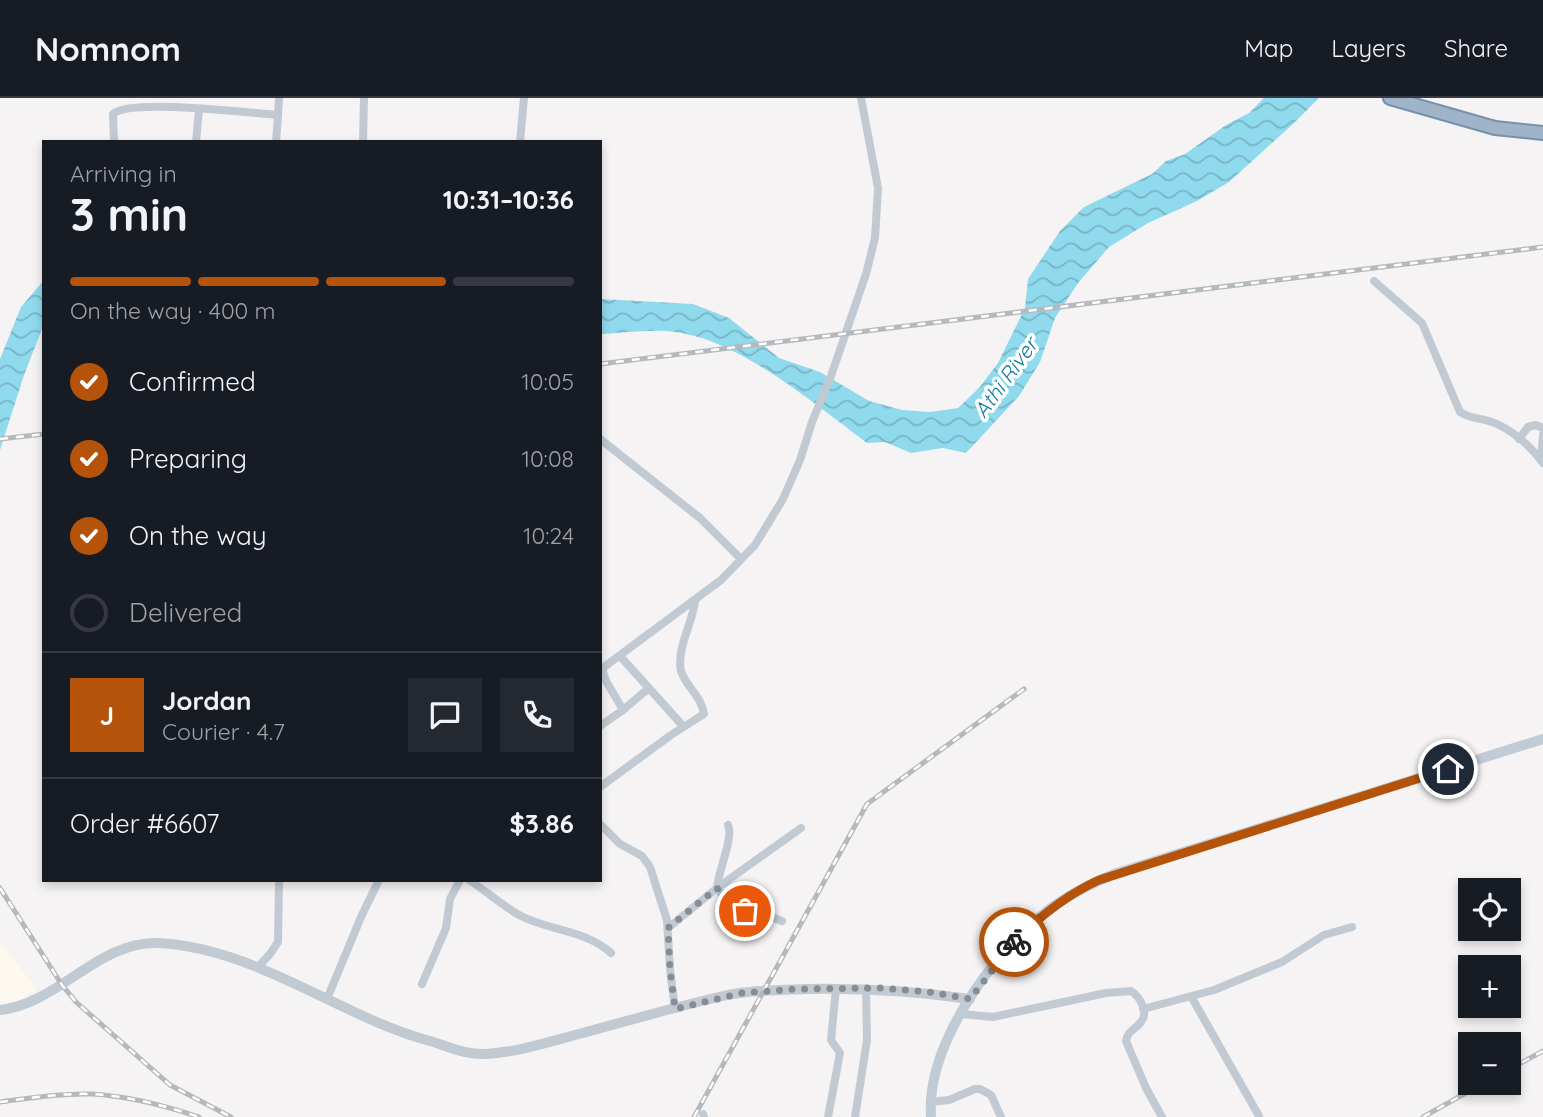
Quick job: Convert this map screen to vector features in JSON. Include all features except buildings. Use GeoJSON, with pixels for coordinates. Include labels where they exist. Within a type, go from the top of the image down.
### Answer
{"type":"FeatureCollection","features":[{"type":"Feature","properties":{"kind":"highway"},"geometry":{"type":"LineString","coordinates":[[1391,98],[1495,128],[1543,133]]}},
{"type":"Feature","properties":{"kind":"highway"},"geometry":{"type":"LineString","coordinates":[[1514,130],[1543,139]]}},
{"type":"Feature","properties":{"kind":"main road"},"geometry":{"type":"LineString","coordinates":[[931,1117],[930,1102],[934,1077],[970,999],[1003,955],[1033,923],[1062,901],[1099,880],[1543,739]]}},
{"type":"Feature","properties":{"kind":"street"},"geometry":{"type":"LineString","coordinates":[[276,140],[279,98]]}},
{"type":"Feature","properties":{"kind":"street"},"geometry":{"type":"LineString","coordinates":[[363,140],[364,98]]}},
{"type":"Feature","properties":{"kind":"street"},"geometry":{"type":"LineString","coordinates":[[520,140],[524,98]]}},
{"type":"Feature","properties":{"kind":"street"},"geometry":{"type":"LineString","coordinates":[[602,669],[721,580],[755,545],[783,499],[831,376],[866,274],[875,238],[877,188],[861,98]]}},
{"type":"Feature","properties":{"kind":"street"},"geometry":{"type":"LineString","coordinates":[[114,140],[113,114],[119,109],[158,105],[278,115]]}},
{"type":"Feature","properties":{"kind":"street"},"geometry":{"type":"LineString","coordinates":[[196,140],[198,109]]}},
{"type":"Feature","properties":{"kind":"street"},"geometry":{"type":"LineString","coordinates":[[1374,281],[1422,323],[1460,412],[1466,416],[1491,421],[1519,439],[1542,461]]}},
{"type":"Feature","properties":{"kind":"street"},"geometry":{"type":"LineString","coordinates":[[1519,439],[1528,427],[1536,425],[1543,428]]}},
{"type":"Feature","properties":{"kind":"street"},"geometry":{"type":"LineString","coordinates":[[1542,461],[1543,435]]}},
{"type":"Feature","properties":{"kind":"street"},"geometry":{"type":"LineString","coordinates":[[602,441],[701,518],[741,559]]}},
{"type":"Feature","properties":{"kind":"street"},"geometry":{"type":"LineString","coordinates":[[602,786],[683,726],[704,714],[702,705],[681,668],[695,601]]}},
{"type":"Feature","properties":{"kind":"street"},"geometry":{"type":"LineString","coordinates":[[620,656],[683,726]]}},
{"type":"Feature","properties":{"kind":"street"},"geometry":{"type":"LineString","coordinates":[[602,672],[623,710]]}},
{"type":"Feature","properties":{"kind":"street"},"geometry":{"type":"LineString","coordinates":[[602,725],[649,688]]}},
{"type":"Feature","properties":{"kind":"street"},"geometry":{"type":"LineString","coordinates":[[728,825],[731,831],[730,839],[721,862],[717,888],[733,910],[782,920]]}},
{"type":"Feature","properties":{"kind":"street"},"geometry":{"type":"LineString","coordinates":[[602,826],[620,844],[645,859],[658,891],[668,928],[675,1009]]}},
{"type":"Feature","properties":{"kind":"street"},"geometry":{"type":"LineString","coordinates":[[668,928],[717,888],[801,828]]}},
{"type":"Feature","properties":{"kind":"street"},"geometry":{"type":"LineString","coordinates":[[327,999],[378,882]]}},
{"type":"Feature","properties":{"kind":"street"},"geometry":{"type":"LineString","coordinates":[[422,984],[446,928],[450,900],[459,882]]}},
{"type":"Feature","properties":{"kind":"street"},"geometry":{"type":"LineString","coordinates":[[472,882],[519,914],[593,940],[611,953]]}},
{"type":"Feature","properties":{"kind":"street"},"geometry":{"type":"LineString","coordinates":[[258,967],[278,942],[279,883]]}},
{"type":"Feature","properties":{"kind":"street"},"geometry":{"type":"LineString","coordinates":[[1143,1009],[1192,998],[1282,962],[1324,935],[1352,927]]}},
{"type":"Feature","properties":{"kind":"street"},"geometry":{"type":"LineString","coordinates":[[0,1010],[28,1004],[106,958],[145,944],[173,944],[194,948],[258,967],[397,1030],[469,1054],[507,1052],[540,1046],[723,996],[757,991],[866,988],[929,992],[970,999]]}},
{"type":"Feature","properties":{"kind":"street"},"geometry":{"type":"LineString","coordinates":[[828,1117],[840,1053],[831,1040],[836,988]]}},
{"type":"Feature","properties":{"kind":"street"},"geometry":{"type":"LineString","coordinates":[[855,1117],[867,1040],[866,988]]}},
{"type":"Feature","properties":{"kind":"street"},"geometry":{"type":"LineString","coordinates":[[961,1014],[993,1017],[1126,991],[1139,998],[1143,1018],[1129,1031],[1125,1041],[1146,1088],[1163,1117]]}},
{"type":"Feature","properties":{"kind":"street"},"geometry":{"type":"LineString","coordinates":[[1192,998],[1259,1116]]}},
{"type":"Feature","properties":{"kind":"street"},"geometry":{"type":"LineString","coordinates":[[930,1102],[949,1100],[980,1089],[990,1095],[1001,1117]]}},
{"type":"Feature","properties":{"kind":"shaded area"},"geometry":{"type":"Polygon","coordinates":[[[0,941],[37,990],[14,1002],[0,1002],[0,941]]]}},
{"type":"Feature","properties":{"kind":"water","name":"Athi River"},"geometry":{"type":"Polygon","coordinates":[[[1264,98],[1319,98],[1229,182],[1197,201],[1148,223],[1109,247],[1078,283],[1055,318],[1040,362],[1019,396],[966,453],[943,448],[911,453],[885,442],[867,443],[779,378],[730,349],[706,339],[662,331],[602,334],[602,299],[693,304],[729,318],[779,358],[820,372],[869,401],[902,410],[930,412],[958,408],[979,388],[998,363],[1025,308],[1028,279],[1060,231],[1084,207],[1152,174],[1166,161],[1185,154],[1226,125],[1249,113],[1264,98]]]}},
{"type":"Feature","properties":{"kind":"water"},"geometry":{"type":"Polygon","coordinates":[[[42,282],[42,329],[0,450],[0,359],[21,307],[42,282]]]}},
{"type":"Feature","properties":{"kind":"railway"},"geometry":{"type":"LineString","coordinates":[[602,364],[1543,247]]}},
{"type":"Feature","properties":{"kind":"railway"},"geometry":{"type":"LineString","coordinates":[[0,439],[42,434]]}},
{"type":"Feature","properties":{"kind":"railway"},"geometry":{"type":"LineString","coordinates":[[694,1117],[867,804],[1024,689]]}},
{"type":"Feature","properties":{"kind":"railway"},"geometry":{"type":"LineString","coordinates":[[0,888],[62,985],[76,1002],[170,1085],[231,1117]]}},
{"type":"Feature","properties":{"kind":"railway"},"geometry":{"type":"LineString","coordinates":[[1521,1063],[1543,1051]]}},
{"type":"Feature","properties":{"kind":"railway"},"geometry":{"type":"LineString","coordinates":[[0,1102],[92,1094],[147,1102],[199,1117]]}},
{"type":"Feature","properties":{"kind":"railway"},"geometry":{"type":"LineString","coordinates":[[1423,1117],[1462,1095]]}},
{"type":"Feature","properties":{"kind":"way so far"},"geometry":{"type":"LineString","coordinates":[[745,911],[733,910],[717,888],[668,928],[675,1009],[723,996],[797,989],[881,988],[970,999],[1014,942]]}},
{"type":"Feature","properties":{"kind":"route"},"geometry":{"type":"LineString","coordinates":[[1014,942],[1046,912],[1076,891],[1099,880],[1448,769]]}}]}
